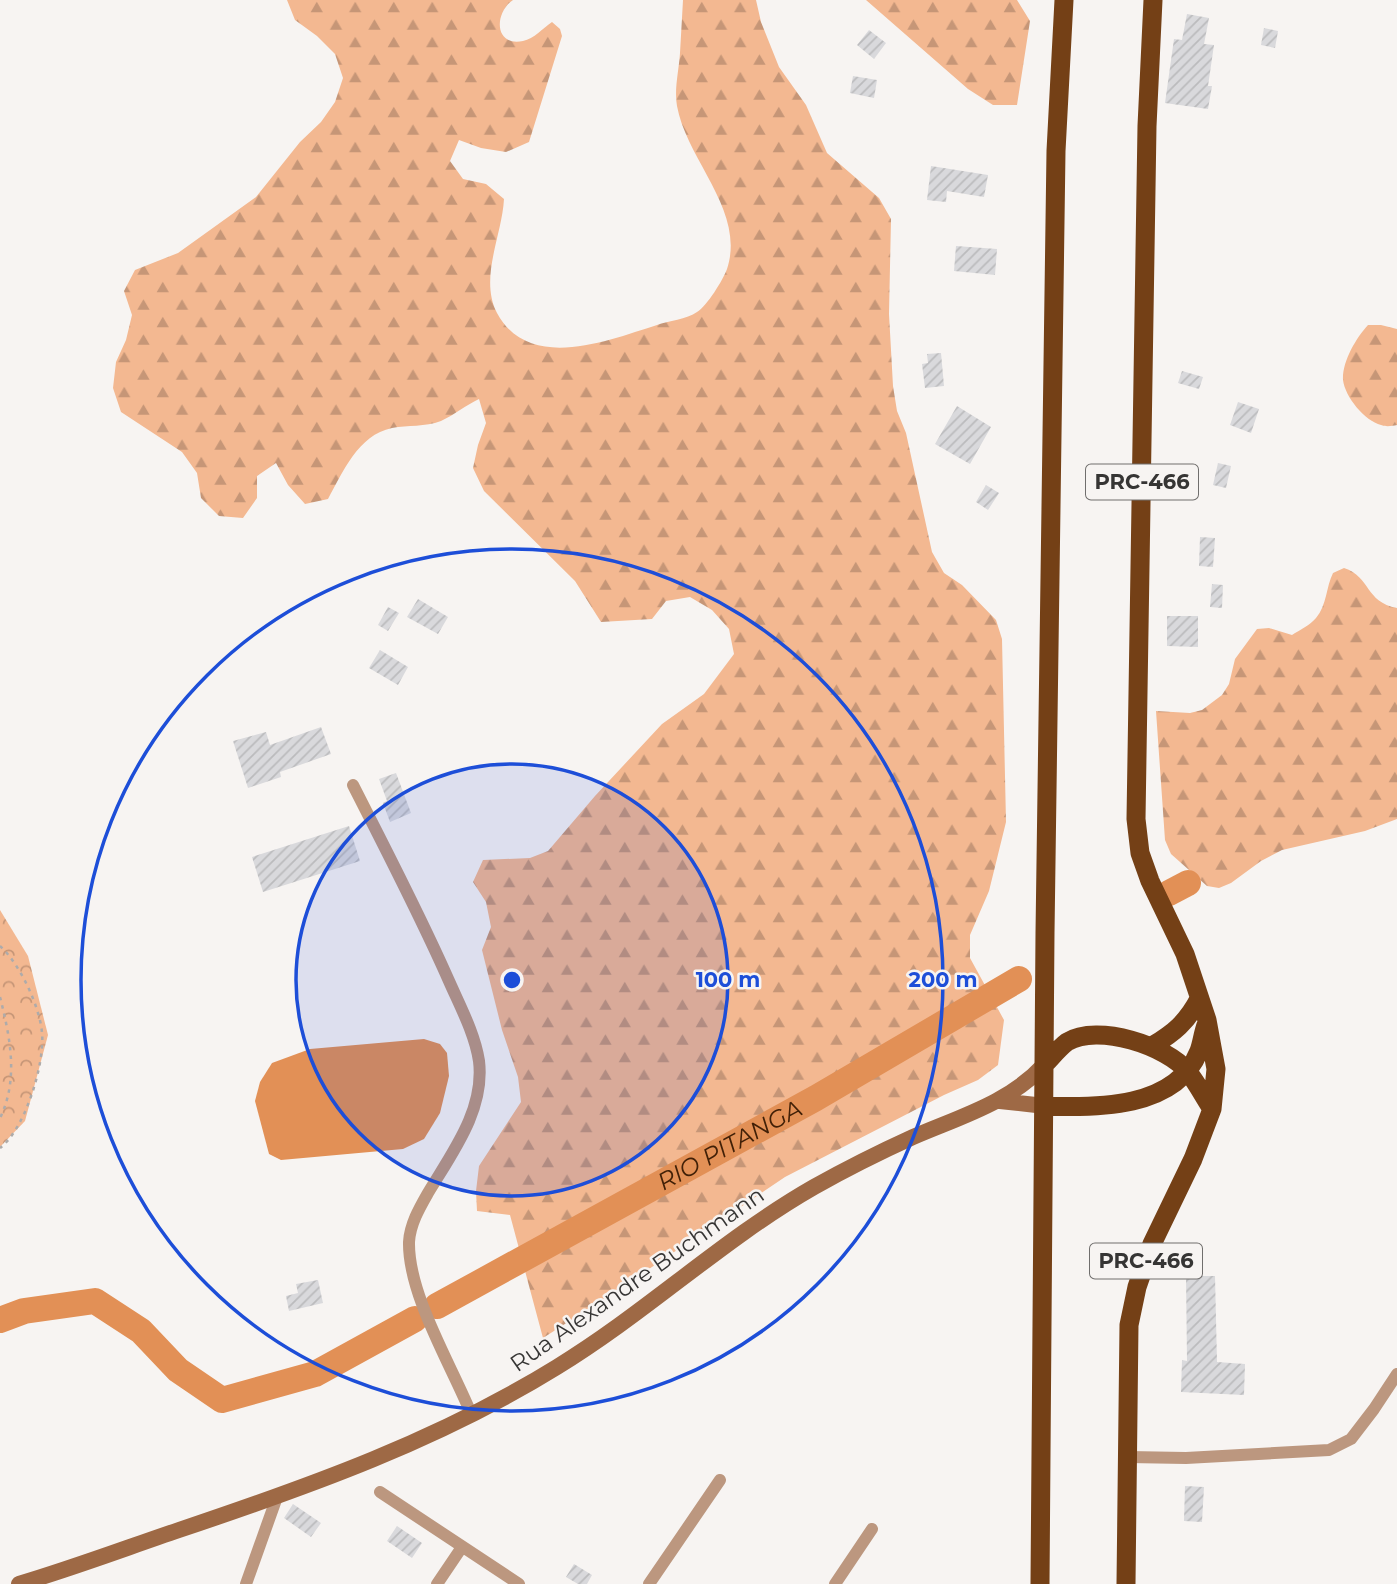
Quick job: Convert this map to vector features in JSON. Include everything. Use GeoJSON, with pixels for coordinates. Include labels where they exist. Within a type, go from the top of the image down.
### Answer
{"type":"FeatureCollection","features":[{"type":"Feature","properties":{"kind":"highway"},"geometry":{"type":"LineString","coordinates":[[1040,1584],[1045,933],[1056,151],[1064,0]]}},
{"type":"Feature","properties":{"kind":"highway","name":"PRC-466"},"geometry":{"type":"LineString","coordinates":[[1126,1584],[1129,1325],[1137,1286],[1152,1244],[1193,1159],[1212,1109],[1216,1069],[1207,1020],[1185,954],[1150,881],[1140,853],[1136,819],[1147,126],[1153,0]]}},
{"type":"Feature","properties":{"kind":"highway"},"geometry":{"type":"LineString","coordinates":[[1152,1046],[1174,1033],[1189,1019],[1199,999]]}},
{"type":"Feature","properties":{"kind":"highway"},"geometry":{"type":"LineString","coordinates":[[1045,1106],[1095,1108],[1146,1097],[1169,1087],[1187,1071],[1199,1052],[1207,1020]]}},
{"type":"Feature","properties":{"kind":"highway"},"geometry":{"type":"LineString","coordinates":[[1044,1065],[1069,1041],[1093,1036],[1130,1039],[1152,1046],[1187,1071],[1212,1109]]}},
{"type":"Feature","properties":{"kind":"main road","name":"Rua Alexandre Buchmann"},"geometry":{"type":"LineString","coordinates":[[35,1582],[277,1497],[381,1457],[472,1416],[559,1366],[668,1290],[765,1216],[909,1139],[1000,1101],[1024,1085],[1044,1065]]}},
{"type":"Feature","properties":{"kind":"main road","name":"Rua Alexandre Buchmann"},"geometry":{"type":"LineString","coordinates":[[1000,1101],[1045,1106]]}},
{"type":"Feature","properties":{"kind":"street"},"geometry":{"type":"LineString","coordinates":[[353,785],[440,961],[465,1017],[478,1060],[479,1088],[472,1115],[417,1212],[409,1238],[410,1260],[421,1300],[472,1416]]}},
{"type":"Feature","properties":{"kind":"street"},"geometry":{"type":"LineString","coordinates":[[1128,1457],[1186,1458],[1329,1450],[1351,1439],[1397,1374]]}},
{"type":"Feature","properties":{"kind":"street"},"geometry":{"type":"LineString","coordinates":[[649,1584],[720,1480]]}},
{"type":"Feature","properties":{"kind":"street"},"geometry":{"type":"LineString","coordinates":[[380,1492],[519,1584]]}},
{"type":"Feature","properties":{"kind":"street"},"geometry":{"type":"LineString","coordinates":[[246,1584],[277,1497]]}},
{"type":"Feature","properties":{"kind":"street"},"geometry":{"type":"LineString","coordinates":[[835,1584],[872,1529]]}},
{"type":"Feature","properties":{"kind":"street"},"geometry":{"type":"LineString","coordinates":[[437,1584],[462,1547]]}},
{"type":"Feature","properties":{"kind":"path"},"geometry":{"type":"LineString","coordinates":[[0,946],[7,952],[27,986],[42,1031],[42,1049],[28,1107],[8,1142],[0,1148]]}},
{"type":"Feature","properties":{"kind":"path"},"geometry":{"type":"LineString","coordinates":[[0,997],[11,1040],[11,1087],[0,1118]]}},
{"type":"Feature","properties":{"kind":"green space"},"geometry":{"type":"Polygon","coordinates":[[[287,0],[513,0],[502,13],[500,20],[502,34],[507,39],[527,40],[552,22],[560,29],[562,36],[529,142],[506,152],[481,148],[459,140],[450,161],[463,179],[486,184],[504,199],[490,286],[497,313],[511,331],[529,342],[549,347],[571,347],[594,344],[693,314],[701,309],[722,280],[731,248],[729,227],[713,186],[683,126],[676,100],[683,0],[756,0],[761,22],[779,67],[806,105],[827,153],[879,198],[891,219],[889,314],[893,386],[932,552],[944,573],[962,585],[996,620],[1002,639],[1006,822],[989,891],[970,935],[970,958],[1004,1020],[998,1065],[978,1080],[785,1177],[543,1338],[510,1215],[477,1211],[479,1166],[521,1102],[518,1077],[502,1030],[482,950],[491,927],[486,902],[473,882],[483,860],[530,858],[548,851],[662,724],[704,694],[734,654],[729,629],[712,610],[690,597],[666,601],[652,619],[601,622],[575,581],[484,491],[473,468],[486,423],[479,399],[441,421],[392,428],[370,438],[353,456],[328,499],[305,504],[288,485],[276,463],[257,476],[257,498],[243,518],[219,516],[201,498],[197,473],[182,452],[121,412],[113,388],[116,362],[126,340],[132,315],[124,291],[135,270],[178,253],[256,197],[335,102],[343,78],[335,54],[295,20],[287,0]]]}},
{"type":"Feature","properties":{"kind":"green space"},"geometry":{"type":"Polygon","coordinates":[[[866,0],[1017,0],[1030,21],[1017,105],[993,105],[968,89],[866,0]]]}},
{"type":"Feature","properties":{"kind":"green space"},"geometry":{"type":"Polygon","coordinates":[[[1368,325],[1397,329],[1397,425],[1383,426],[1369,419],[1352,401],[1345,387],[1343,373],[1347,358],[1368,325]]]}},
{"type":"Feature","properties":{"kind":"green space"},"geometry":{"type":"Polygon","coordinates":[[[1344,568],[1359,577],[1379,600],[1397,608],[1397,819],[1365,831],[1282,850],[1261,861],[1231,883],[1219,888],[1207,886],[1171,854],[1165,840],[1156,711],[1190,713],[1202,710],[1222,695],[1229,684],[1235,659],[1257,629],[1269,628],[1292,635],[1308,625],[1322,607],[1333,573],[1344,568]]]}},
{"type":"Feature","properties":{"kind":"green space"},"geometry":{"type":"Polygon","coordinates":[[[0,910],[28,956],[48,1035],[25,1121],[0,1147],[0,910]]]}},
{"type":"Feature","properties":{"kind":"shaded area"},"geometry":{"type":"Polygon","coordinates":[[[424,1039],[440,1044],[447,1053],[449,1076],[440,1113],[424,1139],[403,1149],[281,1160],[269,1154],[255,1101],[260,1082],[272,1063],[310,1049],[424,1039]]]}},
{"type":"Feature","properties":{"kind":"building"},"geometry":{"type":"Polygon","coordinates":[[[1187,14],[1209,18],[1204,44],[1214,45],[1208,86],[1212,86],[1208,109],[1165,103],[1174,39],[1182,40],[1187,14]]]}},
{"type":"Feature","properties":{"kind":"building"},"geometry":{"type":"Polygon","coordinates":[[[1264,28],[1278,31],[1275,48],[1261,45],[1264,28]]]}},
{"type":"Feature","properties":{"kind":"building"},"geometry":{"type":"Polygon","coordinates":[[[869,30],[886,43],[874,59],[857,45],[869,30]]]}},
{"type":"Feature","properties":{"kind":"building"},"geometry":{"type":"Polygon","coordinates":[[[853,76],[877,80],[874,98],[850,93],[853,76]]]}},
{"type":"Feature","properties":{"kind":"building"},"geometry":{"type":"Polygon","coordinates":[[[931,166],[988,175],[984,197],[947,191],[946,202],[927,200],[931,166]]]}},
{"type":"Feature","properties":{"kind":"building"},"geometry":{"type":"Polygon","coordinates":[[[956,246],[997,249],[995,275],[954,271],[956,246]]]}},
{"type":"Feature","properties":{"kind":"building"},"geometry":{"type":"Polygon","coordinates":[[[941,353],[944,386],[925,388],[922,364],[928,363],[927,354],[941,353]]]}},
{"type":"Feature","properties":{"kind":"building"},"geometry":{"type":"Polygon","coordinates":[[[1182,371],[1203,377],[1199,389],[1178,383],[1182,371]]]}},
{"type":"Feature","properties":{"kind":"building"},"geometry":{"type":"Polygon","coordinates":[[[1238,402],[1259,409],[1251,433],[1230,425],[1238,402]]]}},
{"type":"Feature","properties":{"kind":"building"},"geometry":{"type":"Polygon","coordinates":[[[957,406],[991,427],[970,464],[935,444],[957,406]]]}},
{"type":"Feature","properties":{"kind":"building"},"geometry":{"type":"Polygon","coordinates":[[[1218,463],[1231,466],[1226,488],[1213,485],[1218,463]]]}},
{"type":"Feature","properties":{"kind":"building"},"geometry":{"type":"Polygon","coordinates":[[[986,485],[999,493],[988,510],[976,502],[986,485]]]}},
{"type":"Feature","properties":{"kind":"building"},"geometry":{"type":"Polygon","coordinates":[[[1200,537],[1215,538],[1213,567],[1199,566],[1200,537]]]}},
{"type":"Feature","properties":{"kind":"building"},"geometry":{"type":"Polygon","coordinates":[[[1212,584],[1223,585],[1222,608],[1210,607],[1212,584]]]}},
{"type":"Feature","properties":{"kind":"building"},"geometry":{"type":"Polygon","coordinates":[[[418,599],[448,617],[438,634],[407,617],[418,599]]]}},
{"type":"Feature","properties":{"kind":"building"},"geometry":{"type":"Polygon","coordinates":[[[388,607],[399,613],[388,631],[378,625],[388,607]]]}},
{"type":"Feature","properties":{"kind":"building"},"geometry":{"type":"Polygon","coordinates":[[[1167,616],[1198,616],[1198,647],[1167,646],[1167,616]]]}},
{"type":"Feature","properties":{"kind":"building"},"geometry":{"type":"Polygon","coordinates":[[[380,650],[408,667],[398,685],[369,668],[380,650]]]}},
{"type":"Feature","properties":{"kind":"building"},"geometry":{"type":"Polygon","coordinates":[[[321,727],[331,754],[280,772],[281,777],[248,788],[233,741],[266,732],[270,745],[321,727]]]}},
{"type":"Feature","properties":{"kind":"building"},"geometry":{"type":"Polygon","coordinates":[[[396,773],[411,813],[390,822],[383,803],[387,801],[379,779],[396,773]]]}},
{"type":"Feature","properties":{"kind":"building"},"geometry":{"type":"Polygon","coordinates":[[[349,826],[360,861],[263,892],[252,857],[349,826]]]}},
{"type":"Feature","properties":{"kind":"building"},"geometry":{"type":"Polygon","coordinates":[[[1186,1276],[1215,1276],[1217,1362],[1245,1364],[1244,1395],[1181,1392],[1182,1360],[1187,1361],[1186,1276]]]}},
{"type":"Feature","properties":{"kind":"building"},"geometry":{"type":"Polygon","coordinates":[[[318,1280],[323,1303],[289,1311],[286,1296],[298,1293],[296,1284],[318,1280]]]}},
{"type":"Feature","properties":{"kind":"building"},"geometry":{"type":"Polygon","coordinates":[[[1185,1486],[1204,1487],[1202,1522],[1184,1521],[1185,1486]]]}},
{"type":"Feature","properties":{"kind":"building"},"geometry":{"type":"Polygon","coordinates":[[[293,1504],[321,1523],[311,1537],[284,1518],[293,1504]]]}},
{"type":"Feature","properties":{"kind":"building"},"geometry":{"type":"Polygon","coordinates":[[[397,1526],[422,1543],[412,1558],[387,1541],[397,1526]]]}},
{"type":"Feature","properties":{"kind":"building"},"geometry":{"type":"Polygon","coordinates":[[[574,1564],[592,1575],[587,1584],[578,1584],[566,1577],[574,1564]]]}},
{"type":"Feature","properties":{"kind":"waterway","name":"RIO PITANGA"},"geometry":{"type":"LineString","coordinates":[[1169,893],[1188,883]]}},
{"type":"Feature","properties":{"kind":"waterway","name":"RIO PITANGA"},"geometry":{"type":"LineString","coordinates":[[437,1306],[816,1098],[1019,979]]}},
{"type":"Feature","properties":{"kind":"waterway","name":"RIO PITANGA"},"geometry":{"type":"LineString","coordinates":[[0,1320],[24,1311],[95,1301],[141,1331],[178,1370],[222,1400],[315,1374],[415,1319]]}}]}
